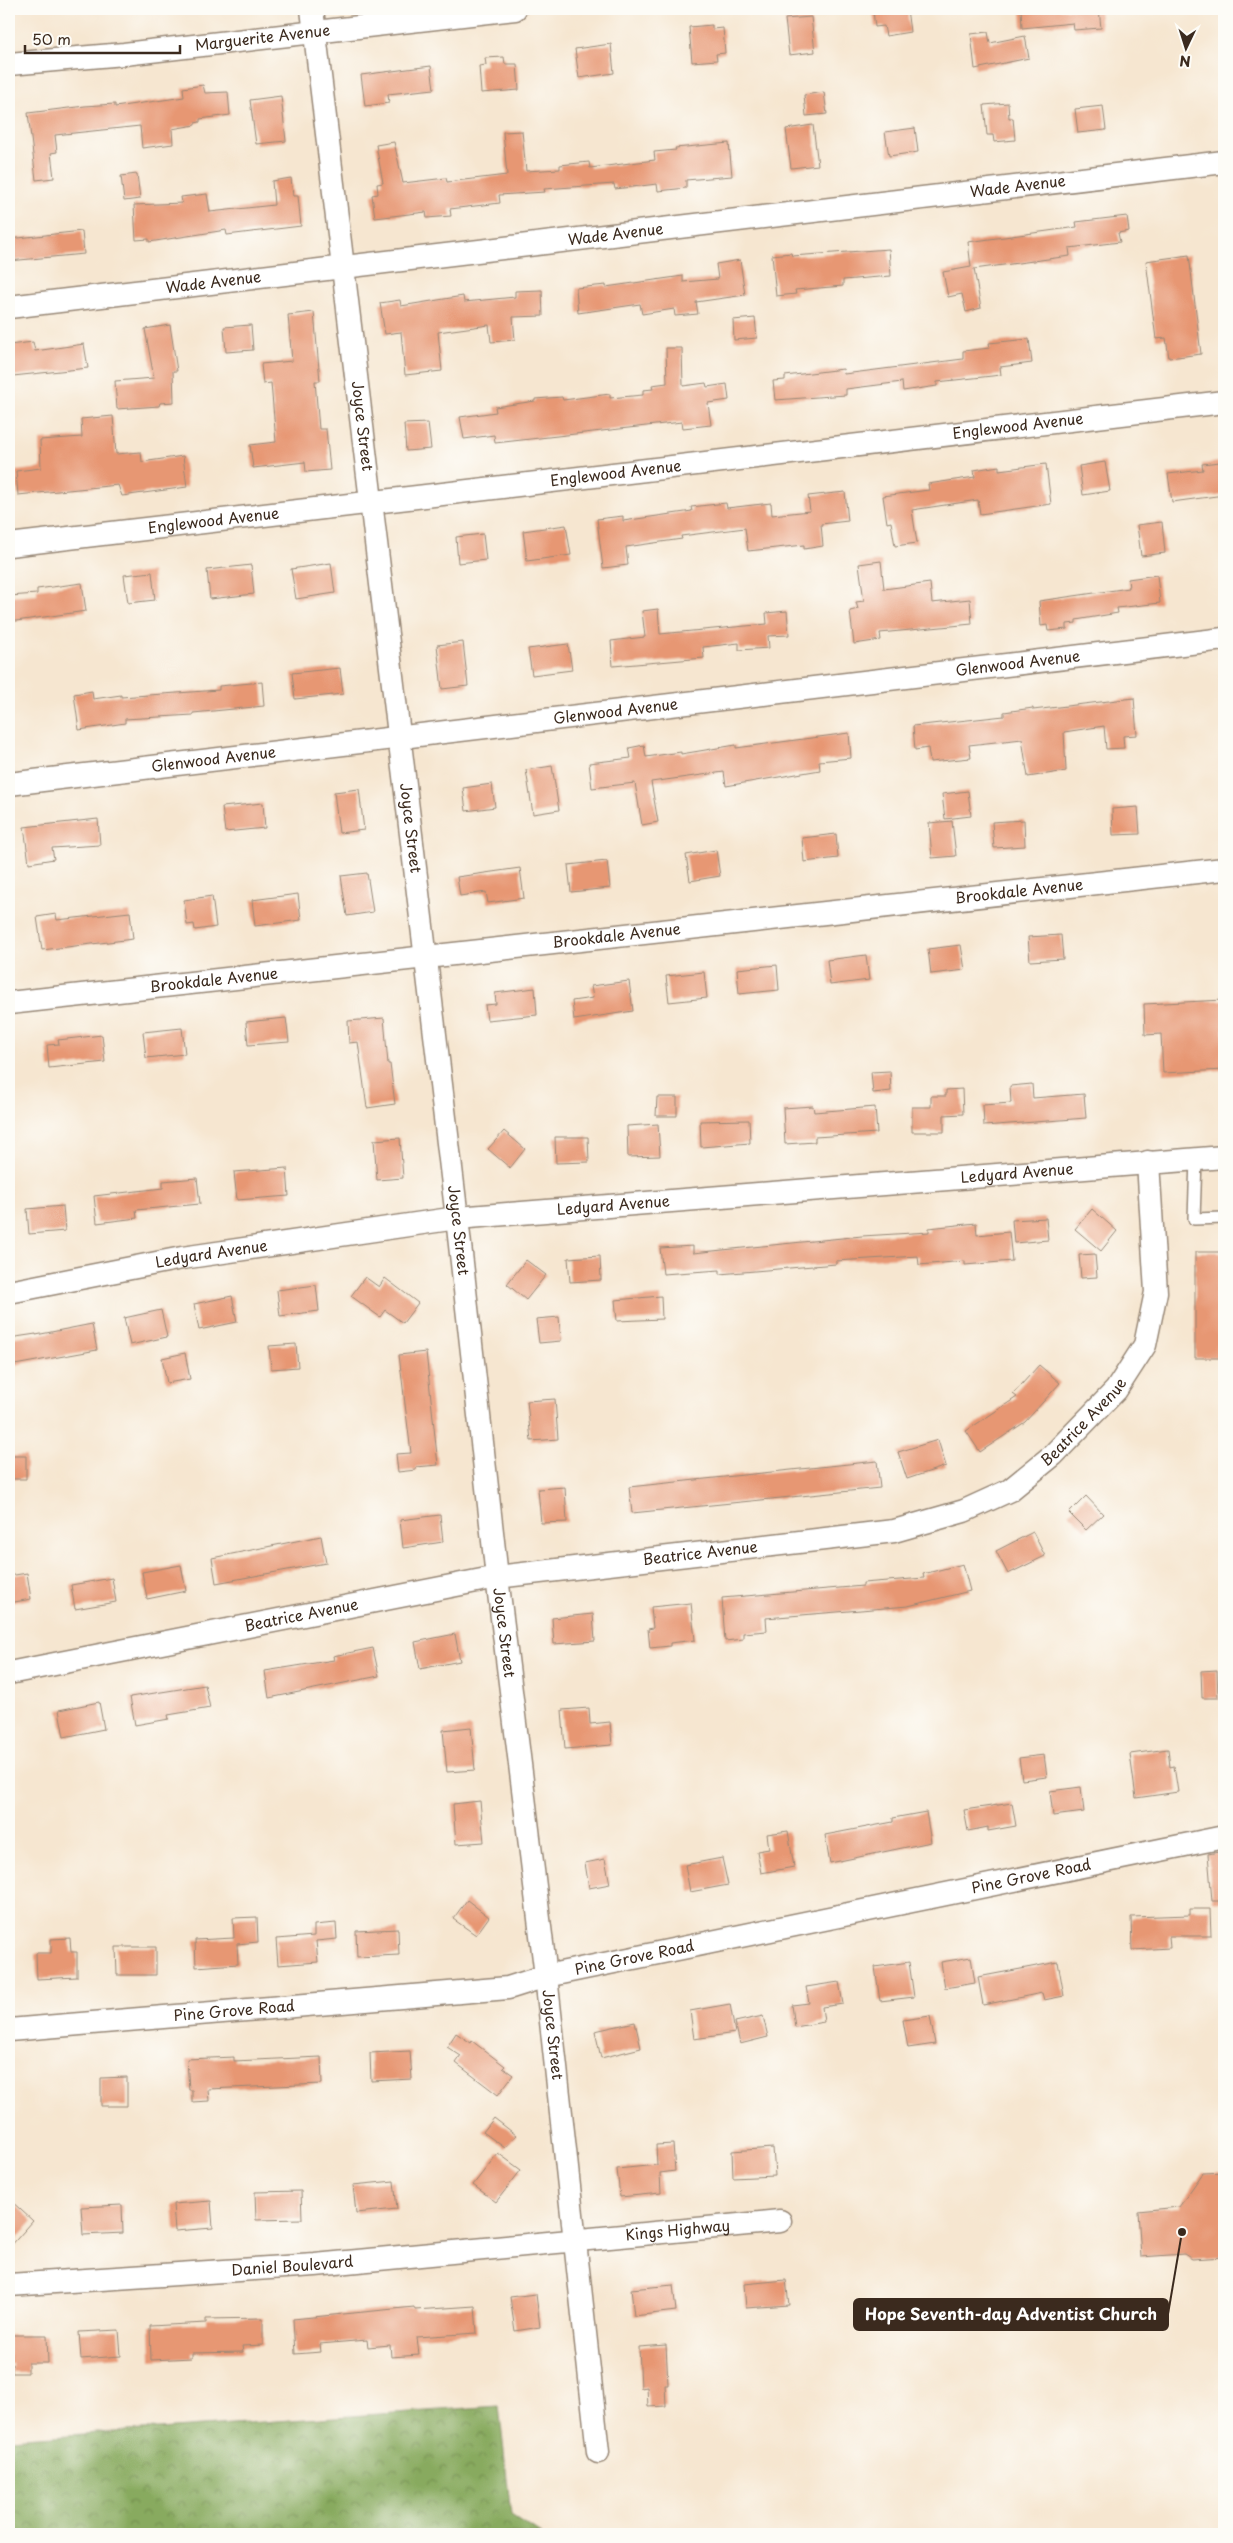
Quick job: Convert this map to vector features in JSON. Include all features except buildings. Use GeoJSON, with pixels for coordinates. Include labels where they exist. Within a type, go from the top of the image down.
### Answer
{"type":"FeatureCollection","features":[{"type":"Feature","properties":{"kind":"street","name":"Joyce Street"},"geometry":{"type":"LineString","coordinates":[[312,9],[424,956],[457,1218],[497,1577],[546,1976],[598,2452]]}},
{"type":"Feature","properties":{"kind":"street","name":"Marguerite Avenue"},"geometry":{"type":"LineString","coordinates":[[9,64],[124,54],[515,9]]}},
{"type":"Feature","properties":{"kind":"street","name":"Wade Avenue"},"geometry":{"type":"LineString","coordinates":[[9,307],[1224,162]]}},
{"type":"Feature","properties":{"kind":"street","name":"Englewood Avenue"},"geometry":{"type":"LineString","coordinates":[[9,544],[1224,402]]}},
{"type":"Feature","properties":{"kind":"street","name":"Glenwood Avenue"},"geometry":{"type":"LineString","coordinates":[[9,784],[1224,639]]}},
{"type":"Feature","properties":{"kind":"street","name":"Brookdale Avenue"},"geometry":{"type":"LineString","coordinates":[[9,1003],[1224,869]]}},
{"type":"Feature","properties":{"kind":"street","name":"Ledyard Avenue"},"geometry":{"type":"LineString","coordinates":[[9,1292],[182,1258],[457,1218],[1224,1157]]}},
{"type":"Feature","properties":{"kind":"street","name":"Beatrice Avenue"},"geometry":{"type":"LineString","coordinates":[[9,1673],[497,1577],[894,1531],[964,1512],[1010,1490],[1053,1455],[1116,1390],[1145,1345],[1156,1292],[1148,1162]]}},
{"type":"Feature","properties":{"kind":"street","name":"Pine Grove Road"},"geometry":{"type":"LineString","coordinates":[[9,2030],[508,1988],[546,1976],[1224,1837]]}},
{"type":"Feature","properties":{"kind":"street","name":"Kings Highway"},"geometry":{"type":"LineString","coordinates":[[576,2239],[780,2221]]}},
{"type":"Feature","properties":{"kind":"street","name":"Daniel Boulevard"},"geometry":{"type":"LineString","coordinates":[[9,2285],[315,2265],[576,2239]]}},
{"type":"Feature","properties":{"kind":"lane"},"geometry":{"type":"LineString","coordinates":[[1196,1159],[1194,1219],[1224,1218]]}},
{"type":"Feature","properties":{"kind":"green space"},"geometry":{"type":"Polygon","coordinates":[[[499,2406],[511,2515],[541,2534],[9,2534],[9,2439],[499,2406]]]}},
{"type":"Feature","properties":{"kind":"place","name":"Hope Seventh-day Adventist Church"},"geometry":{"type":"Point","coordinates":[1182,2232]}}]}
